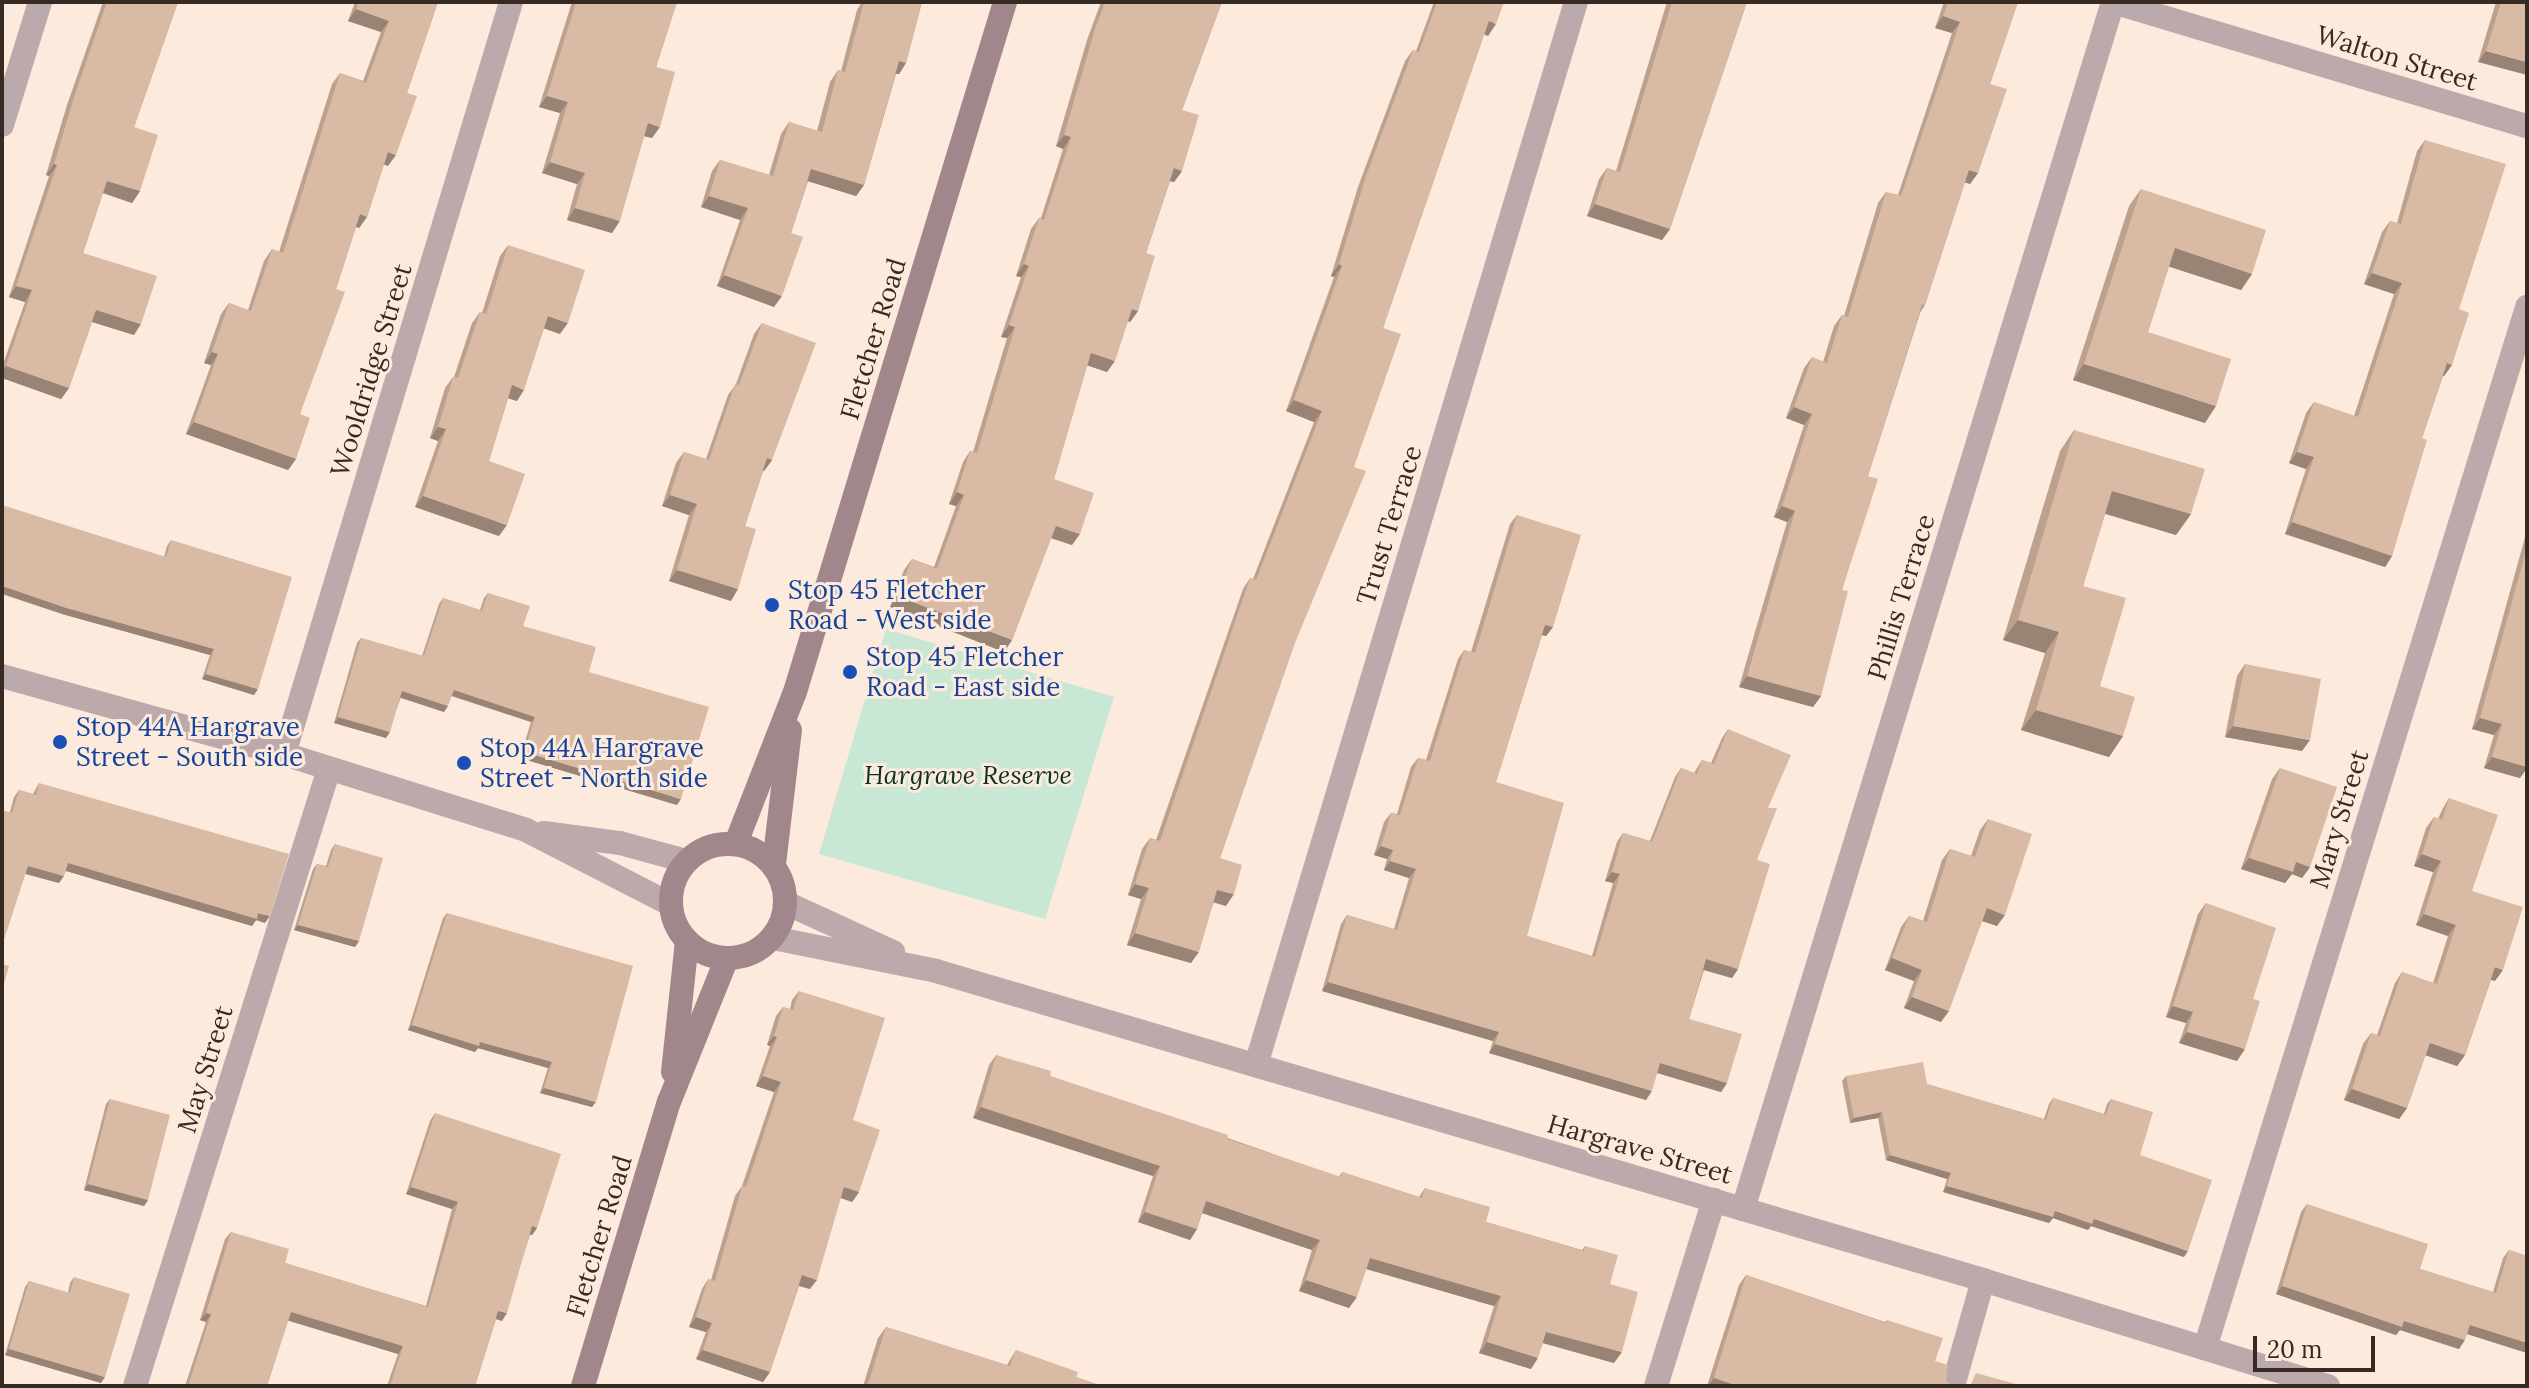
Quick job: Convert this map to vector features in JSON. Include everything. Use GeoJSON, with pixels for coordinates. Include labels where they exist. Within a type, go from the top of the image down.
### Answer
{"type":"FeatureCollection","features":[{"type":"Feature","properties":{"kind":"street"},"geometry":{"type":"LineString","coordinates":[[2,125],[40,2]]}},
{"type":"Feature","properties":{"kind":"street","name":"Wooldridge Street"},"geometry":{"type":"LineString","coordinates":[[284,754],[511,2]]}},
{"type":"Feature","properties":{"kind":"street","name":"Fletcher Road"},"geometry":{"type":"LineString","coordinates":[[736,843],[795,692],[1005,2]]}},
{"type":"Feature","properties":{"kind":"street","name":"Trust Terrace"},"geometry":{"type":"LineString","coordinates":[[1256,1065],[1576,2]]}},
{"type":"Feature","properties":{"kind":"street","name":"Walton Street"},"geometry":{"type":"LineString","coordinates":[[2113,2],[2527,126]]}},
{"type":"Feature","properties":{"kind":"street","name":"Phillis Terrace"},"geometry":{"type":"LineString","coordinates":[[1743,1209],[2113,2]]}},
{"type":"Feature","properties":{"kind":"street","name":"Mary Street"},"geometry":{"type":"LineString","coordinates":[[2205,1348],[2527,307]]}},
{"type":"Feature","properties":{"kind":"street"},"geometry":{"type":"LineString","coordinates":[[2,676],[284,754],[526,830],[620,843],[686,861]]}},
{"type":"Feature","properties":{"kind":"street","name":"Fletcher Road"},"geometry":{"type":"LineString","coordinates":[[774,864],[795,692]]}},
{"type":"Feature","properties":{"kind":"street","name":"May Street"},"geometry":{"type":"LineString","coordinates":[[135,1386],[329,769]]}},
{"type":"Feature","properties":{"kind":"street"},"geometry":{"type":"LineString","coordinates":[[526,830],[670,904]]}},
{"type":"Feature","properties":{"kind":"street"},"geometry":{"type":"LineString","coordinates":[[736,843],[752,848],[774,864],[786,903],[783,920],[773,938],[755,952],[727,958],[713,956],[687,941],[680,932],[670,904],[672,887],[686,861],[716,844],[736,843]]}},
{"type":"Feature","properties":{"kind":"street","name":"Hargrave Street"},"geometry":{"type":"LineString","coordinates":[[786,903],[936,971]]}},
{"type":"Feature","properties":{"kind":"street","name":"Hargrave Street"},"geometry":{"type":"LineString","coordinates":[[773,938],[936,971],[1983,1280],[2328,1386]]}},
{"type":"Feature","properties":{"kind":"street","name":"Fletcher Road"},"geometry":{"type":"LineString","coordinates":[[669,1102],[687,941]]}},
{"type":"Feature","properties":{"kind":"street","name":"Fletcher Road"},"geometry":{"type":"LineString","coordinates":[[583,1386],[669,1102],[727,958]]}},
{"type":"Feature","properties":{"kind":"street"},"geometry":{"type":"LineString","coordinates":[[1656,1386],[1714,1200]]}},
{"type":"Feature","properties":{"kind":"street"},"geometry":{"type":"LineString","coordinates":[[1953,1386],[1983,1280]]}},
{"type":"Feature","properties":{"kind":"green space","name":"Hargrave Reserve"},"geometry":{"type":"Polygon","coordinates":[[[886,629],[1114,697],[1045,919],[819,854],[886,629]]]}},
{"type":"Feature","properties":{"kind":"building"},"geometry":{"type":"Polygon","coordinates":[[[107,2],[178,2],[134,127],[158,135],[140,191],[107,181],[83,253],[157,276],[141,324],[96,310],[69,388],[6,366],[32,290],[16,286],[57,165],[54,164],[75,94],[107,2]]]}},
{"type":"Feature","properties":{"kind":"building"},"geometry":{"type":"Polygon","coordinates":[[[359,2],[438,2],[407,93],[417,96],[396,155],[388,152],[367,217],[360,214],[336,289],[345,292],[300,414],[310,418],[296,459],[194,422],[218,354],[212,352],[229,303],[251,311],[272,249],[283,253],[340,73],[366,83],[389,21],[356,9],[359,2]]]}},
{"type":"Feature","properties":{"kind":"building"},"geometry":{"type":"Polygon","coordinates":[[[576,2],[677,2],[656,67],[675,72],[660,127],[648,123],[620,221],[575,208],[585,173],[550,162],[568,102],[547,96],[576,2]]]}},
{"type":"Feature","properties":{"kind":"building"},"geometry":{"type":"Polygon","coordinates":[[[864,2],[922,2],[906,63],[899,61],[864,185],[811,169],[791,233],[803,237],[782,296],[724,275],[748,208],[709,196],[720,160],[773,176],[789,122],[822,132],[838,70],[845,72],[864,2]]]}},
{"type":"Feature","properties":{"kind":"building"},"geometry":{"type":"Polygon","coordinates":[[[1105,2],[1222,2],[1182,110],[1199,115],[1182,171],[1174,168],[1146,253],[1155,256],[1138,311],[1132,309],[1115,361],[1091,353],[1054,479],[1094,493],[1080,534],[1056,526],[1012,640],[897,596],[912,559],[937,569],[964,495],[957,492],[970,451],[977,453],[1015,327],[1009,325],[1029,266],[1024,264],[1039,218],[1044,220],[1071,137],[1064,135],[1105,2]]]}},
{"type":"Feature","properties":{"kind":"building"},"geometry":{"type":"Polygon","coordinates":[[[1437,2],[1504,2],[1496,24],[1489,21],[1383,328],[1401,334],[1354,467],[1366,471],[1295,643],[1220,858],[1242,865],[1234,894],[1217,890],[1199,952],[1135,933],[1149,888],[1135,884],[1150,838],[1160,841],[1250,578],[1256,580],[1322,411],[1294,400],[1342,266],[1339,264],[1366,176],[1413,50],[1419,52],[1437,2]]]}},
{"type":"Feature","properties":{"kind":"building"},"geometry":{"type":"Polygon","coordinates":[[[1672,2],[1747,2],[1670,229],[1595,204],[1607,168],[1620,172],[1672,2]]]}},
{"type":"Feature","properties":{"kind":"building"},"geometry":{"type":"Polygon","coordinates":[[[1948,2],[2018,2],[1990,84],[2007,89],[1978,173],[1969,170],[1925,305],[1922,304],[1868,476],[1878,479],[1842,590],[1848,591],[1821,696],[1747,676],[1795,511],[1782,506],[1812,414],[1794,407],[1812,357],[1827,363],[1842,315],[1848,317],[1886,192],[1901,196],[1960,22],[1943,16],[1948,2]]]}},
{"type":"Feature","properties":{"kind":"building"},"geometry":{"type":"Polygon","coordinates":[[[2501,2],[2527,2],[2527,62],[2486,51],[2501,2]]]}},
{"type":"Feature","properties":{"kind":"building"},"geometry":{"type":"Polygon","coordinates":[[[2425,140],[2506,164],[2459,309],[2469,313],[2452,365],[2447,363],[2422,438],[2427,440],[2392,556],[2292,522],[2314,457],[2297,452],[2314,402],[2358,417],[2402,283],[2372,273],[2390,221],[2401,224],[2425,140]]]}},
{"type":"Feature","properties":{"kind":"building"},"geometry":{"type":"Polygon","coordinates":[[[2141,189],[2266,230],[2252,274],[2175,248],[2148,332],[2231,359],[2216,406],[2084,364],[2141,189]]]}},
{"type":"Feature","properties":{"kind":"building"},"geometry":{"type":"Polygon","coordinates":[[[508,245],[585,270],[568,323],[548,316],[524,390],[512,385],[489,461],[525,474],[507,525],[423,496],[446,429],[438,427],[453,377],[458,378],[480,312],[486,314],[508,245]]]}},
{"type":"Feature","properties":{"kind":"building"},"geometry":{"type":"Polygon","coordinates":[[[762,323],[816,343],[772,460],[767,458],[745,526],[756,529],[738,589],[677,570],[697,504],[670,495],[684,452],[709,460],[735,384],[739,385],[762,323]]]}},
{"type":"Feature","properties":{"kind":"building"},"geometry":{"type":"Polygon","coordinates":[[[2074,430],[2205,469],[2191,514],[2112,491],[2083,586],[2126,598],[2100,686],[2135,697],[2123,736],[2036,710],[2059,632],[2018,620],[2074,430]]]}},
{"type":"Feature","properties":{"kind":"building"},"geometry":{"type":"Polygon","coordinates":[[[2,505],[166,557],[171,540],[292,577],[258,689],[206,674],[214,649],[66,608],[2,586],[2,505]]]}},
{"type":"Feature","properties":{"kind":"building"},"geometry":{"type":"Polygon","coordinates":[[[1517,515],[1581,535],[1553,627],[1545,625],[1496,782],[1564,803],[1527,936],[1595,957],[1620,874],[1612,872],[1623,833],[1652,842],[1681,768],[1697,774],[1702,760],[1714,764],[1728,729],[1791,755],[1768,808],[1777,808],[1757,860],[1770,864],[1738,969],[1706,959],[1689,1019],[1742,1034],[1727,1083],[1660,1063],[1652,1091],[1495,1044],[1499,1032],[1328,982],[1347,915],[1397,930],[1416,869],[1390,861],[1393,850],[1381,846],[1391,813],[1400,815],[1418,758],[1430,761],[1464,650],[1475,653],[1517,515]]]}},
{"type":"Feature","properties":{"kind":"building"},"geometry":{"type":"Polygon","coordinates":[[[2527,547],[2527,767],[2492,757],[2502,724],[2480,718],[2527,547]]]}},
{"type":"Feature","properties":{"kind":"building"},"geometry":{"type":"Polygon","coordinates":[[[488,593],[530,606],[523,626],[596,647],[589,672],[709,707],[681,799],[524,752],[535,717],[454,690],[448,706],[402,691],[390,732],[338,717],[361,638],[424,656],[443,598],[482,611],[488,593]]]}},
{"type":"Feature","properties":{"kind":"building"},"geometry":{"type":"Polygon","coordinates":[[[2245,664],[2321,679],[2310,740],[2233,726],[2245,664]]]}},
{"type":"Feature","properties":{"kind":"building"},"geometry":{"type":"Polygon","coordinates":[[[2280,768],[2337,787],[2310,867],[2296,862],[2293,872],[2249,858],[2280,768]]]}},
{"type":"Feature","properties":{"kind":"building"},"geometry":{"type":"Polygon","coordinates":[[[39,783],[289,854],[270,916],[258,913],[257,919],[68,863],[64,876],[28,866],[2,946],[2,810],[12,813],[19,790],[36,795],[39,783]]]}},
{"type":"Feature","properties":{"kind":"building"},"geometry":{"type":"Polygon","coordinates":[[[2449,798],[2498,815],[2472,891],[2523,907],[2503,970],[2495,967],[2465,1055],[2430,1043],[2407,1108],[2352,1089],[2371,1033],[2380,1036],[2402,972],[2437,984],[2456,925],[2424,914],[2441,861],[2422,854],[2434,817],[2442,820],[2449,798]]]}},
{"type":"Feature","properties":{"kind":"building"},"geometry":{"type":"Polygon","coordinates":[[[1988,819],[2032,834],[2005,915],[1987,908],[1949,1011],[1912,997],[1922,970],[1892,958],[1909,916],[1927,922],[1950,849],[1975,857],[1988,819]]]}},
{"type":"Feature","properties":{"kind":"building"},"geometry":{"type":"Polygon","coordinates":[[[335,844],[383,858],[359,941],[298,925],[317,864],[328,867],[335,844]]]}},
{"type":"Feature","properties":{"kind":"building"},"geometry":{"type":"Polygon","coordinates":[[[2206,903],[2276,928],[2253,999],[2260,1001],[2245,1049],[2187,1032],[2193,1012],[2173,1006],[2206,903]]]}},
{"type":"Feature","properties":{"kind":"building"},"geometry":{"type":"Polygon","coordinates":[[[447,913],[633,966],[596,1102],[544,1088],[552,1062],[480,1042],[479,1046],[412,1025],[447,913]]]}},
{"type":"Feature","properties":{"kind":"building"},"geometry":{"type":"Polygon","coordinates":[[[2,964],[9,966],[2,991],[2,964]]]}},
{"type":"Feature","properties":{"kind":"building"},"geometry":{"type":"Polygon","coordinates":[[[799,991],[885,1018],[853,1120],[880,1130],[859,1192],[844,1187],[817,1280],[802,1275],[770,1372],[703,1350],[712,1323],[696,1317],[708,1279],[715,1281],[742,1186],[746,1187],[781,1082],[763,1076],[777,1037],[774,1036],[783,1007],[793,1010],[799,991]]]}},
{"type":"Feature","properties":{"kind":"building"},"geometry":{"type":"Polygon","coordinates":[[[996,1055],[1051,1071],[1050,1076],[1228,1135],[1227,1139],[1341,1177],[1342,1172],[1422,1198],[1425,1188],[1490,1207],[1486,1222],[1584,1251],[1585,1246],[1618,1255],[1610,1284],[1638,1292],[1622,1352],[1546,1332],[1538,1358],[1487,1342],[1501,1296],[1370,1258],[1357,1297],[1306,1280],[1320,1240],[1206,1201],[1197,1229],[1145,1212],[1160,1166],[981,1107],[996,1055]]]}},
{"type":"Feature","properties":{"kind":"building"},"geometry":{"type":"Polygon","coordinates":[[[1923,1062],[1927,1084],[2046,1120],[2053,1098],[2106,1115],[2111,1099],[2153,1112],[2140,1155],[2212,1180],[2188,1251],[2094,1219],[2092,1224],[2055,1211],[2053,1217],[1947,1186],[1951,1173],[1890,1155],[1882,1112],[1854,1118],[1846,1076],[1923,1062]]]}},
{"type":"Feature","properties":{"kind":"building"},"geometry":{"type":"Polygon","coordinates":[[[110,1099],[170,1115],[148,1200],[88,1184],[110,1099]]]}},
{"type":"Feature","properties":{"kind":"building"},"geometry":{"type":"Polygon","coordinates":[[[435,1113],[561,1154],[537,1228],[532,1226],[507,1313],[498,1311],[475,1386],[390,1386],[403,1346],[291,1312],[267,1386],[188,1386],[211,1314],[206,1313],[231,1232],[289,1249],[285,1263],[428,1307],[458,1202],[411,1187],[435,1113]]]}},
{"type":"Feature","properties":{"kind":"building"},"geometry":{"type":"Polygon","coordinates":[[[2307,1204],[2428,1244],[2420,1269],[2496,1293],[2509,1250],[2527,1256],[2527,1343],[2470,1325],[2465,1340],[2404,1321],[2402,1327],[2282,1286],[2307,1204]]]}},
{"type":"Feature","properties":{"kind":"building"},"geometry":{"type":"Polygon","coordinates":[[[1746,1275],[1886,1323],[1887,1320],[1943,1338],[1935,1361],[1948,1365],[1946,1380],[1951,1386],[1738,1386],[1714,1378],[1746,1275]]]}},
{"type":"Feature","properties":{"kind":"building"},"geometry":{"type":"Polygon","coordinates":[[[74,1277],[130,1294],[105,1377],[9,1349],[29,1281],[70,1293],[74,1277]]]}},
{"type":"Feature","properties":{"kind":"building"},"geometry":{"type":"Polygon","coordinates":[[[886,1327],[1010,1366],[1016,1350],[1078,1372],[1076,1377],[1102,1386],[873,1386],[868,1384],[886,1327]]]}},
{"type":"Feature","properties":{"kind":"building"},"geometry":{"type":"Polygon","coordinates":[[[1976,1373],[2023,1386],[1970,1386],[1976,1373]]]}},
{"type":"Feature","properties":{"kind":"place","name":"Stop 45 Fletcher Road - West side"},"geometry":{"type":"Point","coordinates":[772,605]}},
{"type":"Feature","properties":{"kind":"place","name":"Stop 45 Fletcher Road - East side"},"geometry":{"type":"Point","coordinates":[850,672]}},
{"type":"Feature","properties":{"kind":"place","name":"Stop 44A Hargrave Street - South side"},"geometry":{"type":"Point","coordinates":[60,742]}},
{"type":"Feature","properties":{"kind":"place","name":"Stop 44A Hargrave Street - North side"},"geometry":{"type":"Point","coordinates":[464,763]}}]}
